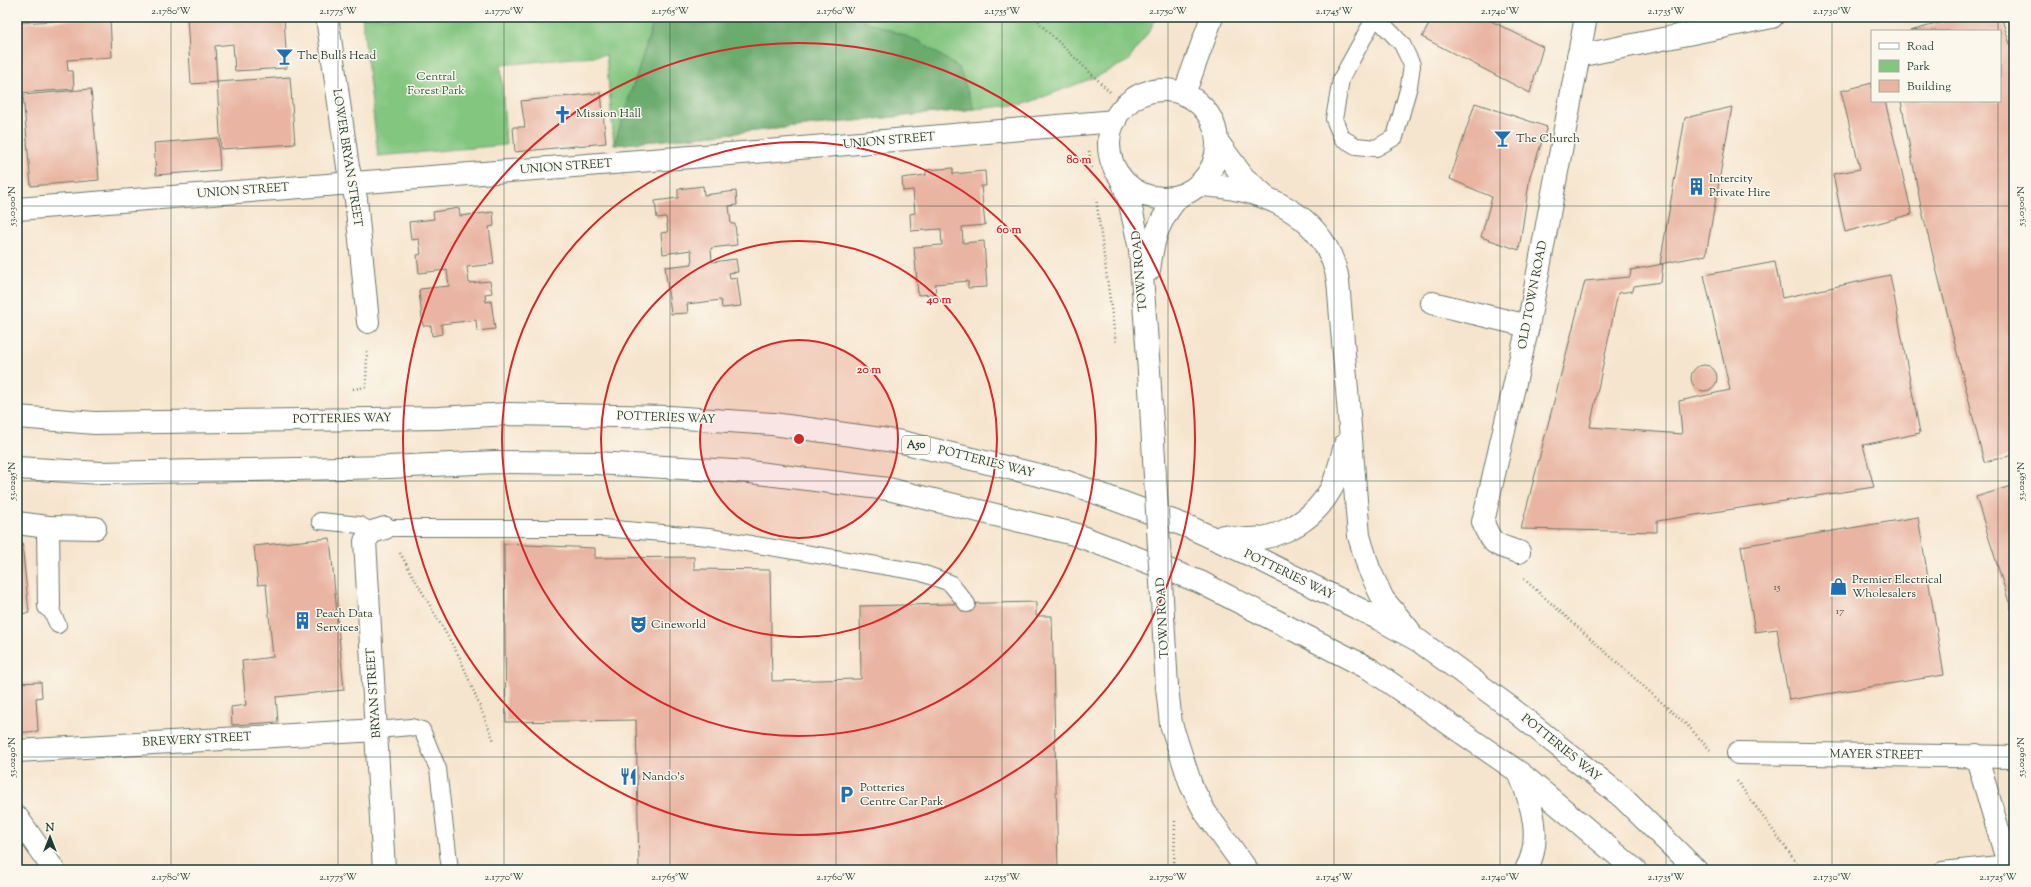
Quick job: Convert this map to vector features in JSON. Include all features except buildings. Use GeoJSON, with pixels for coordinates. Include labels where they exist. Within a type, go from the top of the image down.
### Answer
{"type":"FeatureCollection","features":[{"type":"Feature","properties":{"kind":"main road","name":"LOWER BRYAN STREET"},"geometry":{"type":"LineString","coordinates":[[326,17],[331,57],[356,199],[368,322]]}},
{"type":"Feature","properties":{"kind":"main road"},"geometry":{"type":"LineString","coordinates":[[1184,94],[1212,17]]}},
{"type":"Feature","properties":{"kind":"main road","name":"OLD TOWN ROAD"},"geometry":{"type":"LineString","coordinates":[[1513,550],[1500,546],[1489,538],[1483,522],[1528,326],[1586,17]]}},
{"type":"Feature","properties":{"kind":"main road"},"geometry":{"type":"LineString","coordinates":[[1578,56],[1772,17]]}},
{"type":"Feature","properties":{"kind":"main road"},"geometry":{"type":"LineString","coordinates":[[1153,91],[1174,91],[1195,100],[1207,113],[1215,129],[1217,141],[1217,150],[1213,165],[1204,180],[1179,196],[1168,198],[1146,195],[1127,184],[1119,175],[1113,162],[1110,148],[1110,135],[1120,114],[1133,99],[1153,91]]}},
{"type":"Feature","properties":{"kind":"main road","name":"UNION STREET"},"geometry":{"type":"LineString","coordinates":[[17,209],[763,152],[1086,124],[1120,114]]}},
{"type":"Feature","properties":{"kind":"main road"},"geometry":{"type":"LineString","coordinates":[[1217,141],[1244,178],[1278,205]]}},
{"type":"Feature","properties":{"kind":"main road","name":"TOWN ROAD"},"geometry":{"type":"LineString","coordinates":[[1119,175],[1129,199],[1137,229],[1149,372],[1171,724],[1191,785],[1205,812],[1247,870]]}},
{"type":"Feature","properties":{"kind":"main road"},"geometry":{"type":"LineString","coordinates":[[1198,185],[1217,186],[1248,191],[1305,219],[1325,241],[1336,266],[1359,536],[1369,569],[1383,599],[1419,641]]}},
{"type":"Feature","properties":{"kind":"main road","name":"TOWN ROAD"},"geometry":{"type":"LineString","coordinates":[[1146,346],[1148,277],[1152,250],[1159,223],[1166,210],[1179,196]]}},
{"type":"Feature","properties":{"kind":"main road"},"geometry":{"type":"LineString","coordinates":[[1432,303],[1528,326]]}},
{"type":"Feature","properties":{"kind":"main road","name":"POTTERIES WAY"},"geometry":{"type":"LineString","coordinates":[[17,417],[95,423],[438,418],[509,414],[669,417],[773,424],[902,442],[1067,482],[1189,527],[1274,566],[1419,641],[1511,708],[1622,797],[1696,870]]}},
{"type":"Feature","properties":{"kind":"main road"},"geometry":{"type":"LineString","coordinates":[[1189,527],[1232,538],[1254,540],[1276,535],[1293,528],[1319,505],[1330,489],[1338,471],[1349,431]]}},
{"type":"Feature","properties":{"kind":"main road"},"geometry":{"type":"LineString","coordinates":[[17,468],[101,473],[389,467],[496,462],[596,463],[750,472],[888,489],[1074,534],[1200,582],[1370,669],[1520,773],[1635,870]]}},
{"type":"Feature","properties":{"kind":"main road"},"geometry":{"type":"LineString","coordinates":[[17,523],[48,527],[95,528]]}},
{"type":"Feature","properties":{"kind":"main road"},"geometry":{"type":"LineString","coordinates":[[48,527],[54,616]]}},
{"type":"Feature","properties":{"kind":"main road","name":"BRYAN STREET"},"geometry":{"type":"LineString","coordinates":[[378,530],[365,541],[384,870]]}},
{"type":"Feature","properties":{"kind":"main road","name":"BREWERY STREET"},"geometry":{"type":"LineString","coordinates":[[17,751],[377,730]]}},
{"type":"Feature","properties":{"kind":"main road","name":"MAYER STREET"},"geometry":{"type":"LineString","coordinates":[[1738,753],[2014,757]]}},
{"type":"Feature","properties":{"kind":"main road"},"geometry":{"type":"LineString","coordinates":[[1976,756],[2009,867]]}},
{"type":"Feature","properties":{"kind":"main road"},"geometry":{"type":"LineString","coordinates":[[1520,773],[1531,801],[1535,828],[1534,846],[1526,870]]}},
{"type":"Feature","properties":{"kind":"main road"},"geometry":{"type":"LineString","coordinates":[[17,817],[54,870]]}},
{"type":"Feature","properties":{"kind":"lane"},"geometry":{"type":"LineString","coordinates":[[1376,17],[1402,44],[1412,65],[1409,86],[1395,137],[1376,148],[1356,146],[1342,138],[1334,119],[1341,79],[1376,17]]}},
{"type":"Feature","properties":{"kind":"lane"},"geometry":{"type":"LineString","coordinates":[[320,521],[360,525],[378,530],[603,528],[709,537],[919,572],[950,583],[967,604]]}},
{"type":"Feature","properties":{"kind":"lane"},"geometry":{"type":"LineString","coordinates":[[377,730],[411,727],[422,730],[438,769],[450,870]]}},
{"type":"Feature","properties":{"kind":"lane"},"geometry":{"type":"LineString","coordinates":[[1942,870],[2009,867]]}},
{"type":"Feature","properties":{"kind":"path"},"geometry":{"type":"LineString","coordinates":[[1037,17],[1040,24],[1120,114]]}},
{"type":"Feature","properties":{"kind":"path"},"geometry":{"type":"LineString","coordinates":[[1086,124],[1092,170]]}},
{"type":"Feature","properties":{"kind":"path"},"geometry":{"type":"LineString","coordinates":[[1095,193],[1117,347]]}},
{"type":"Feature","properties":{"kind":"path"},"geometry":{"type":"LineString","coordinates":[[378,530],[460,658],[494,741]]}},
{"type":"Feature","properties":{"kind":"path"},"geometry":{"type":"LineString","coordinates":[[1513,550],[1525,580],[1689,727],[1713,754]]}},
{"type":"Feature","properties":{"kind":"path"},"geometry":{"type":"LineString","coordinates":[[1732,776],[1802,870]]}},
{"type":"Feature","properties":{"kind":"green space","name":"Central Forest Park"},"geometry":{"type":"Polygon","coordinates":[[[362,17],[1157,17],[1150,30],[1128,61],[1098,76],[1025,104],[614,145],[606,55],[501,65],[506,145],[378,156],[362,17]]]}},
{"type":"Feature","properties":{"kind":"green space"},"geometry":{"type":"Polygon","coordinates":[[[655,17],[860,17],[863,20],[919,41],[959,68],[974,109],[614,145],[655,17]]]}},
{"type":"Feature","properties":{"kind":"place","name":"The Bulls Head"},"geometry":{"type":"Point","coordinates":[284,56]}},
{"type":"Feature","properties":{"kind":"place","name":"Mission Hall"},"geometry":{"type":"Point","coordinates":[563,114]}},
{"type":"Feature","properties":{"kind":"place","name":"The Church"},"geometry":{"type":"Point","coordinates":[1503,139]}},
{"type":"Feature","properties":{"kind":"place","name":"Intercity Private Hire"},"geometry":{"type":"Point","coordinates":[1696,186]}},
{"type":"Feature","properties":{"kind":"place","name":"Premier Electrical Wholesalers"},"geometry":{"type":"Point","coordinates":[1839,587]}},
{"type":"Feature","properties":{"kind":"place","name":"Peach Data Services"},"geometry":{"type":"Point","coordinates":[303,621]}},
{"type":"Feature","properties":{"kind":"place","name":"Cineworld"},"geometry":{"type":"Point","coordinates":[638,625]}},
{"type":"Feature","properties":{"kind":"place","name":"Nando's"},"geometry":{"type":"Point","coordinates":[629,777]}},
{"type":"Feature","properties":{"kind":"place","name":"Potteries Centre Car Park"},"geometry":{"type":"Point","coordinates":[847,795]}}]}
